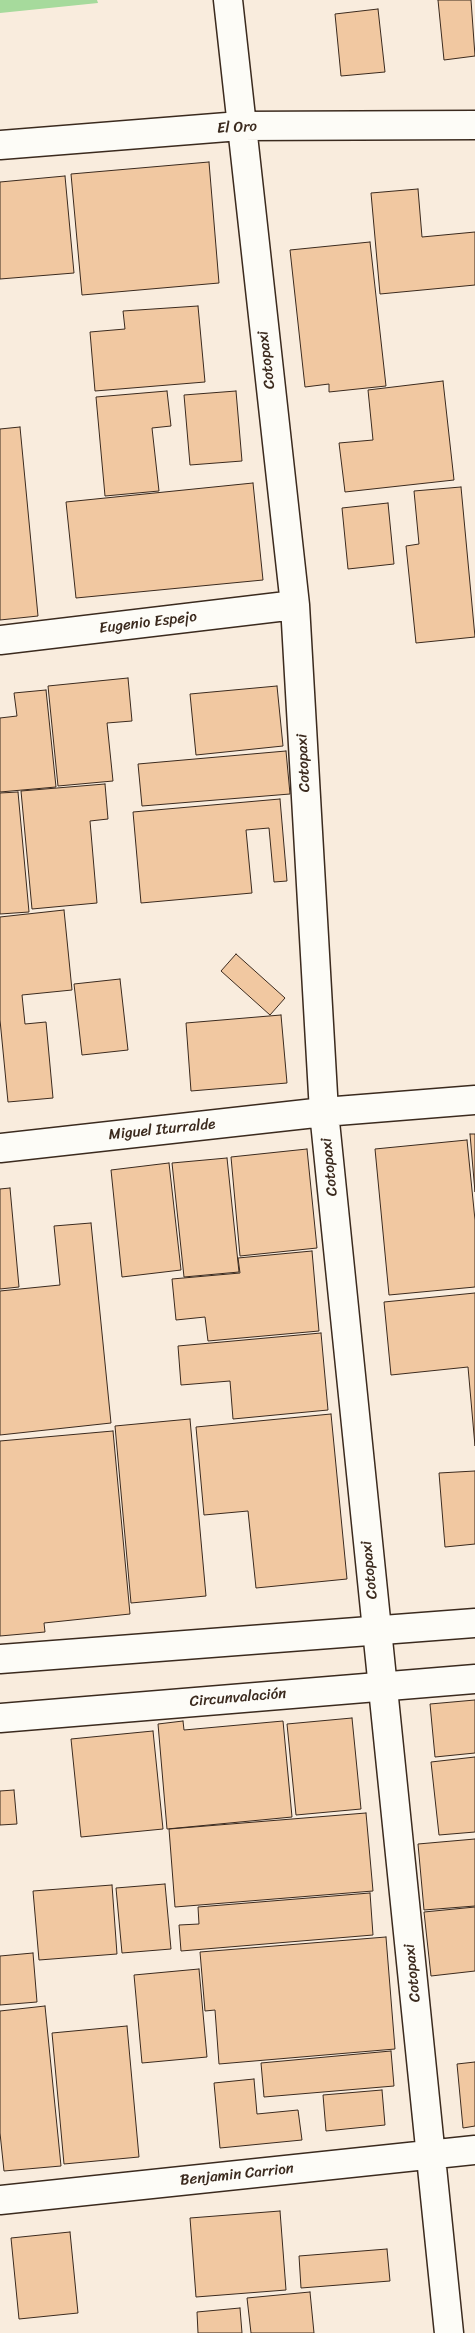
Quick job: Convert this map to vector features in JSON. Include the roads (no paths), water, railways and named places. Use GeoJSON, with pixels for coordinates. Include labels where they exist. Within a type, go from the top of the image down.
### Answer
{"type":"FeatureCollection","features":[{"type":"Feature","properties":{"kind":"street","name":"Cotopaxi"},"geometry":{"type":"LineString","coordinates":[[228,0],[240,126],[296,606],[324,1112],[449,2333]]}},
{"type":"Feature","properties":{"kind":"street","name":"El Oro"},"geometry":{"type":"LineString","coordinates":[[0,145],[240,126],[475,125]]}},
{"type":"Feature","properties":{"kind":"street","name":"Eugenio Espejo"},"geometry":{"type":"LineString","coordinates":[[0,640],[296,606]]}},
{"type":"Feature","properties":{"kind":"street","name":"Miguel Iturralde"},"geometry":{"type":"LineString","coordinates":[[0,1148],[324,1112],[475,1100]]}},
{"type":"Feature","properties":{"kind":"street"},"geometry":{"type":"LineString","coordinates":[[0,1659],[475,1623]]}},
{"type":"Feature","properties":{"kind":"street","name":"Circunvalación"},"geometry":{"type":"LineString","coordinates":[[0,1718],[475,1679]]}},
{"type":"Feature","properties":{"kind":"street","name":"Benjamin Carrion"},"geometry":{"type":"LineString","coordinates":[[0,2200],[475,2150]]}}]}
